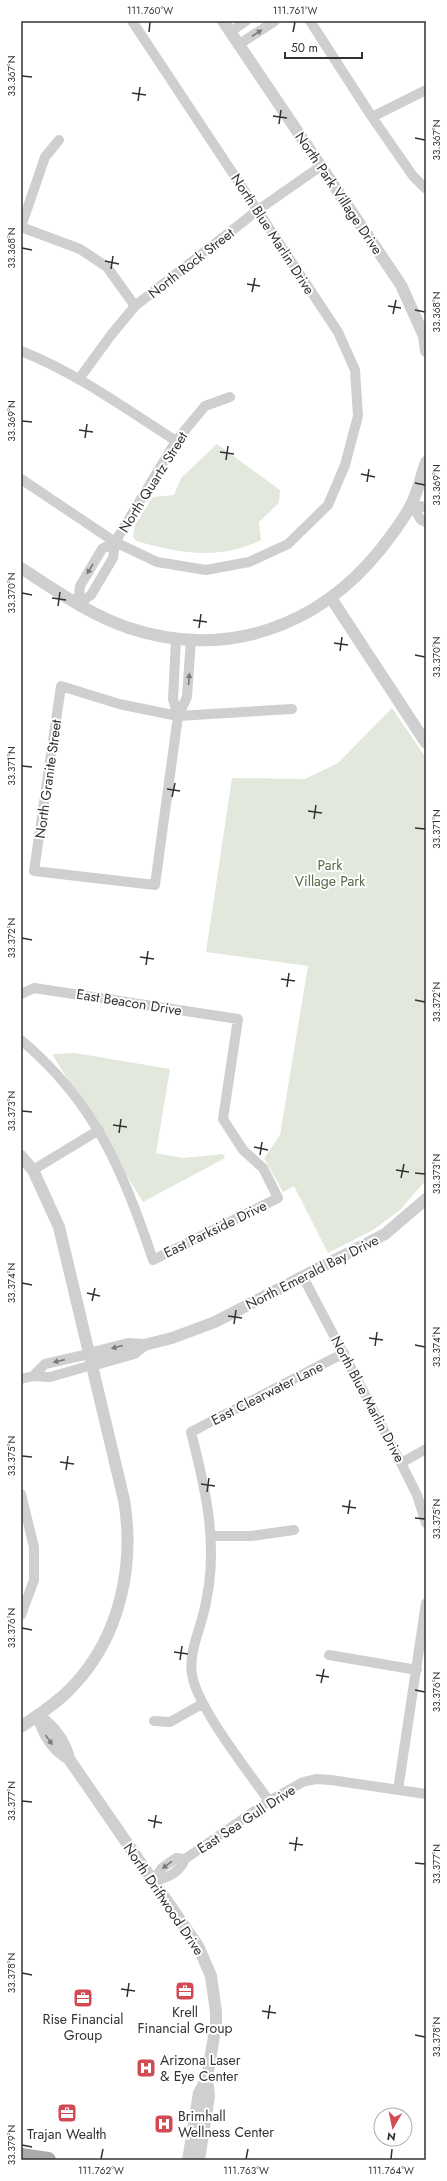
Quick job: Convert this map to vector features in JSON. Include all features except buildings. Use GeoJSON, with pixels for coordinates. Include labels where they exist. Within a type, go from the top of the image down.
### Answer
{"type":"FeatureCollection","features":[{"type":"Feature","properties":{"kind":"main road"},"geometry":{"type":"LineString","coordinates":[[21,2156],[48,2160]]}},
{"type":"Feature","properties":{"kind":"street","name":"North Blue Marlin Drive"},"geometry":{"type":"LineString","coordinates":[[21,479],[115,542],[157,562],[206,570],[249,562],[288,544],[328,505],[345,464],[358,416],[355,370],[338,332],[132,21]]}},
{"type":"Feature","properties":{"kind":"street"},"geometry":{"type":"LineString","coordinates":[[227,26],[246,21]]}},
{"type":"Feature","properties":{"kind":"street"},"geometry":{"type":"LineString","coordinates":[[238,45],[275,21]]}},
{"type":"Feature","properties":{"kind":"street"},"geometry":{"type":"LineString","coordinates":[[310,21],[372,117],[414,176],[426,189]]}},
{"type":"Feature","properties":{"kind":"street","name":"North Park Village Drive"},"geometry":{"type":"LineString","coordinates":[[227,26],[238,45],[401,285],[424,336],[426,352]]}},
{"type":"Feature","properties":{"kind":"street"},"geometry":{"type":"LineString","coordinates":[[372,117],[426,90]]}},
{"type":"Feature","properties":{"kind":"street"},"geometry":{"type":"LineString","coordinates":[[60,140],[45,157],[21,227],[80,249],[107,267],[135,306]]}},
{"type":"Feature","properties":{"kind":"street","name":"North Rock Street"},"geometry":{"type":"LineString","coordinates":[[80,379],[110,334],[135,306],[258,210],[321,166]]}},
{"type":"Feature","properties":{"kind":"street"},"geometry":{"type":"LineString","coordinates":[[21,351],[57,366],[80,379],[176,442]]}},
{"type":"Feature","properties":{"kind":"street","name":"North Quartz Street"},"geometry":{"type":"LineString","coordinates":[[78,604],[90,595],[113,558],[115,542],[176,442],[205,406],[230,397]]}},
{"type":"Feature","properties":{"kind":"street"},"geometry":{"type":"LineString","coordinates":[[21,568],[104,619],[129,629],[176,639],[212,640],[242,637],[273,630],[315,609],[331,598],[367,566],[390,538],[412,505],[426,462]]}},
{"type":"Feature","properties":{"kind":"street"},"geometry":{"type":"LineString","coordinates":[[412,505],[426,507]]}},
{"type":"Feature","properties":{"kind":"street"},"geometry":{"type":"LineString","coordinates":[[412,505],[421,520],[426,522]]}},
{"type":"Feature","properties":{"kind":"street","name":"North Quartz Street"},"geometry":{"type":"LineString","coordinates":[[78,604],[80,586],[102,549],[115,542]]}},
{"type":"Feature","properties":{"kind":"street"},"geometry":{"type":"LineString","coordinates":[[331,598],[426,743]]}},
{"type":"Feature","properties":{"kind":"street"},"geometry":{"type":"LineString","coordinates":[[176,639],[173,699],[178,716]]}},
{"type":"Feature","properties":{"kind":"street"},"geometry":{"type":"LineString","coordinates":[[178,716],[187,697],[191,639]]}},
{"type":"Feature","properties":{"kind":"street","name":"North Granite Street"},"geometry":{"type":"LineString","coordinates":[[61,686],[119,704],[178,716],[155,885],[34,871],[61,686]]}},
{"type":"Feature","properties":{"kind":"street"},"geometry":{"type":"LineString","coordinates":[[178,716],[292,709]]}},
{"type":"Feature","properties":{"kind":"street","name":"East Beacon Drive"},"geometry":{"type":"LineString","coordinates":[[21,994],[34,988],[238,1019],[224,1119],[243,1150],[263,1168],[278,1198]]}},
{"type":"Feature","properties":{"kind":"street"},"geometry":{"type":"LineString","coordinates":[[21,1040],[41,1057],[76,1096],[99,1130],[33,1170]]}},
{"type":"Feature","properties":{"kind":"street","name":"East Parkside Drive"},"geometry":{"type":"LineString","coordinates":[[99,1130],[119,1168],[153,1260],[278,1198]]}},
{"type":"Feature","properties":{"kind":"street"},"geometry":{"type":"LineString","coordinates":[[21,1156],[33,1170],[58,1228],[91,1359],[128,1519],[127,1566],[121,1598],[113,1621],[96,1657],[74,1686],[21,1727]]}},
{"type":"Feature","properties":{"kind":"street","name":"North Emerald Bay Drive"},"geometry":{"type":"LineString","coordinates":[[21,1379],[33,1376],[45,1364],[91,1359],[128,1344],[144,1345],[189,1334],[304,1277],[385,1234],[426,1199]]}},
{"type":"Feature","properties":{"kind":"street","name":"North Blue Marlin Drive"},"geometry":{"type":"LineString","coordinates":[[304,1277],[417,1495],[426,1524]]}},
{"type":"Feature","properties":{"kind":"street","name":"East Clearwater Lane"},"geometry":{"type":"LineString","coordinates":[[212,1536],[202,1474],[191,1432],[344,1353]]}},
{"type":"Feature","properties":{"kind":"street"},"geometry":{"type":"LineString","coordinates":[[401,1463],[426,1449]]}},
{"type":"Feature","properties":{"kind":"street"},"geometry":{"type":"LineString","coordinates":[[21,1494],[34,1548],[34,1580],[21,1615]]}},
{"type":"Feature","properties":{"kind":"street"},"geometry":{"type":"LineString","coordinates":[[269,1801],[202,1704],[192,1675],[192,1650],[204,1613],[209,1584],[212,1536],[251,1536],[294,1530]]}},
{"type":"Feature","properties":{"kind":"street"},"geometry":{"type":"LineString","coordinates":[[398,1790],[426,1603]]}},
{"type":"Feature","properties":{"kind":"street"},"geometry":{"type":"LineString","coordinates":[[329,1655],[417,1670]]}},
{"type":"Feature","properties":{"kind":"street"},"geometry":{"type":"LineString","coordinates":[[154,1721],[170,1722],[202,1704]]}},
{"type":"Feature","properties":{"kind":"street","name":"North Driftwood Drive"},"geometry":{"type":"LineString","coordinates":[[38,1715],[50,1724],[67,1747],[69,1759],[198,1946],[211,1976],[216,2024],[207,2078],[209,2096],[199,2160]]}},
{"type":"Feature","properties":{"kind":"street","name":"East Sea Gull Drive"},"geometry":{"type":"LineString","coordinates":[[153,1881],[162,1868],[176,1858],[186,1859],[269,1801],[303,1782],[316,1779],[426,1794]]}},
{"type":"Feature","properties":{"kind":"street","name":"North Driftwood Drive"},"geometry":{"type":"LineString","coordinates":[[188,2160],[199,2093],[207,2078]]}},
{"type":"Feature","properties":{"kind":"green space"},"geometry":{"type":"Polygon","coordinates":[[[217,444],[280,490],[279,503],[259,522],[261,540],[245,547],[214,553],[199,553],[168,549],[136,541],[133,536],[135,525],[153,497],[174,495],[181,478],[217,444]]]}},
{"type":"Feature","properties":{"kind":"green space","name":"Park Village Park"},"geometry":{"type":"Polygon","coordinates":[[[392,708],[426,758],[426,1180],[400,1210],[373,1230],[328,1253],[294,1186],[283,1192],[264,1158],[280,1135],[308,966],[206,952],[232,778],[305,779],[338,763],[392,708]]]}},
{"type":"Feature","properties":{"kind":"green space"},"geometry":{"type":"Polygon","coordinates":[[[75,1053],[170,1069],[156,1153],[183,1158],[223,1154],[225,1158],[143,1202],[52,1054],[75,1053]]]}},
{"type":"Feature","properties":{"kind":"place","name":"Krell Financial Group"},"geometry":{"type":"Point","coordinates":[185,1991]}},
{"type":"Feature","properties":{"kind":"place","name":"Rise Financial Group"},"geometry":{"type":"Point","coordinates":[83,1998]}},
{"type":"Feature","properties":{"kind":"place","name":"Arizona Laser & Eye Center"},"geometry":{"type":"Point","coordinates":[146,2068]}},
{"type":"Feature","properties":{"kind":"place","name":"Trajan Wealth"},"geometry":{"type":"Point","coordinates":[67,2113]}},
{"type":"Feature","properties":{"kind":"place","name":"Brimhall Wellness Center"},"geometry":{"type":"Point","coordinates":[164,2124]}}]}
